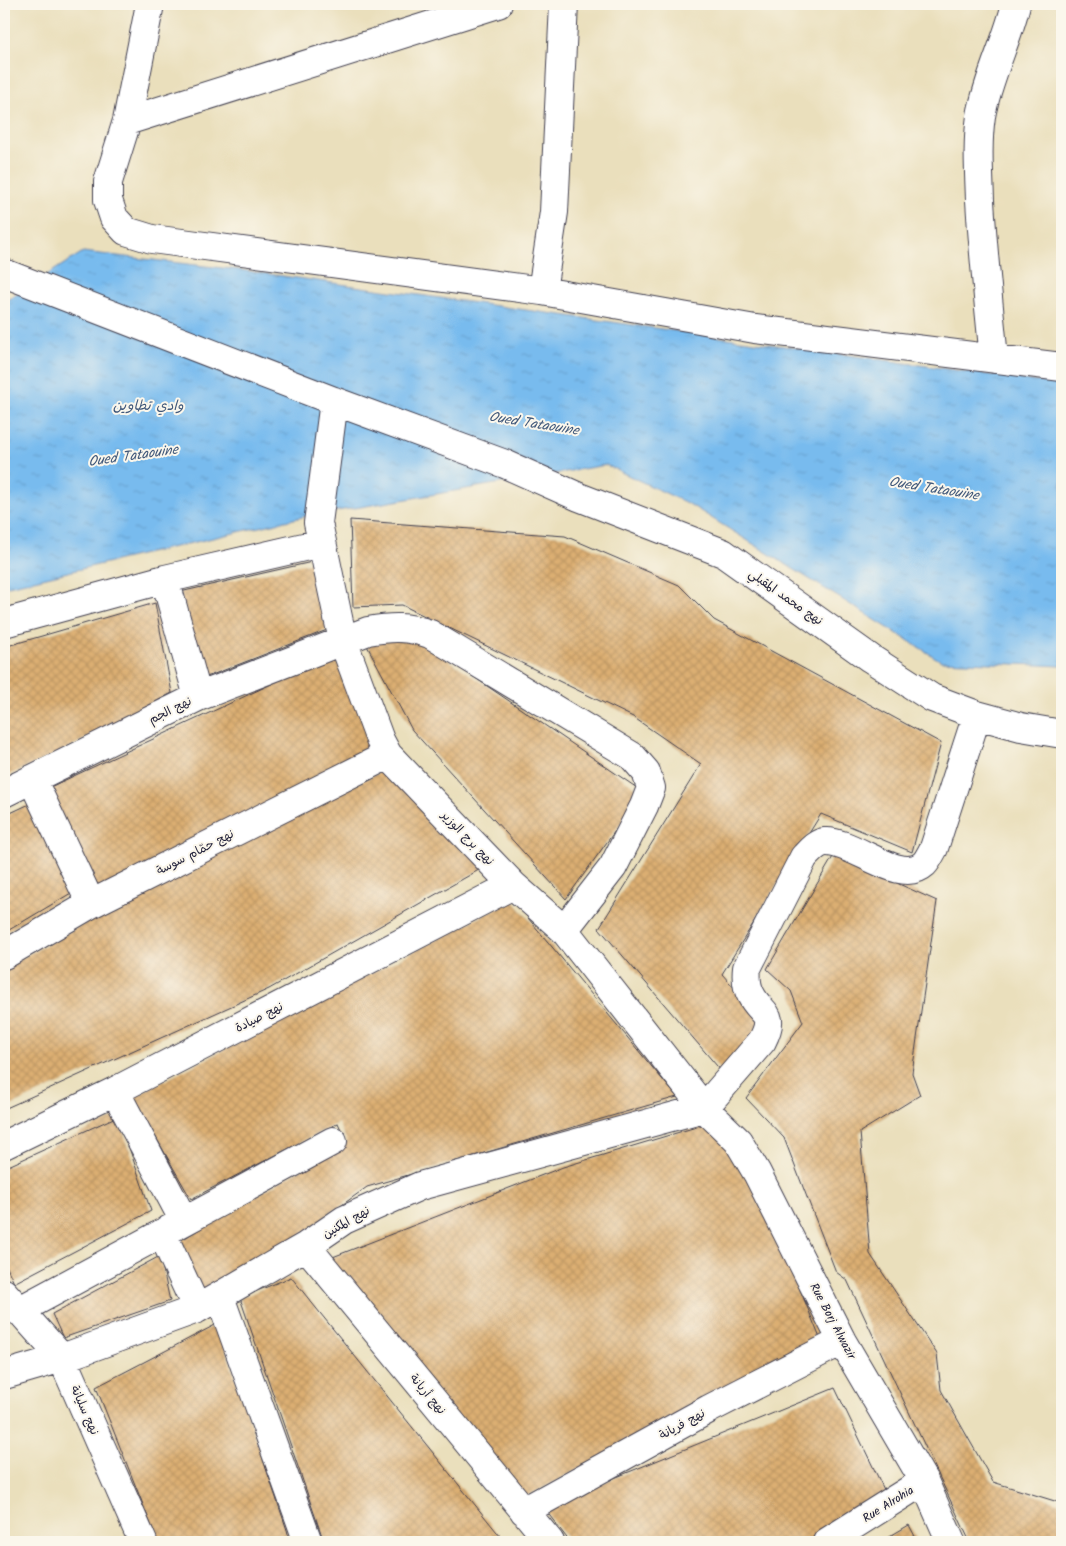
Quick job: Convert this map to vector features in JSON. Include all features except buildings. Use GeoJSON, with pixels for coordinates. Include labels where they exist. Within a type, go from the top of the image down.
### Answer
{"type":"FeatureCollection","features":[{"type":"Feature","properties":{"kind":"street"},"geometry":{"type":"LineString","coordinates":[[150,4],[127,121],[108,182],[108,200],[114,218],[126,231],[152,239],[542,291],[755,329],[1062,367]]}},
{"type":"Feature","properties":{"kind":"street"},"geometry":{"type":"LineString","coordinates":[[127,121],[498,4]]}},
{"type":"Feature","properties":{"kind":"street"},"geometry":{"type":"LineString","coordinates":[[542,291],[554,212],[564,4]]}},
{"type":"Feature","properties":{"kind":"street"},"geometry":{"type":"LineString","coordinates":[[994,359],[981,215],[978,163],[980,126],[992,73],[1010,27],[1016,4]]}},
{"type":"Feature","properties":{"kind":"street","name":"نهج محمد المقبلي"},"geometry":{"type":"LineString","coordinates":[[11,276],[334,401],[505,464],[579,497],[723,553],[870,658],[932,698],[978,715],[1021,727],[1062,734]]}},
{"type":"Feature","properties":{"kind":"street","name":"نهج برج الوزير"},"geometry":{"type":"LineString","coordinates":[[334,401],[320,533],[342,641],[380,740],[388,755],[514,885],[564,930],[704,1108]]}},
{"type":"Feature","properties":{"kind":"street"},"geometry":{"type":"LineString","coordinates":[[4,623],[320,533]]}},
{"type":"Feature","properties":{"kind":"street"},"geometry":{"type":"LineString","coordinates":[[165,578],[198,697]]}},
{"type":"Feature","properties":{"kind":"street","name":"نهج الجم"},"geometry":{"type":"LineString","coordinates":[[4,793],[198,697],[368,631],[393,626],[412,628],[430,634],[632,756],[646,772],[651,788],[635,827],[613,867],[564,930]]}},
{"type":"Feature","properties":{"kind":"street"},"geometry":{"type":"LineString","coordinates":[[704,1108],[762,1041],[767,1032],[768,1021],[763,1009],[751,997],[747,986],[747,968],[804,857],[814,846],[825,842],[840,845],[899,870],[912,870],[924,864],[934,848],[978,715]]}},
{"type":"Feature","properties":{"kind":"street","name":"نهج حمّام سوسة"},"geometry":{"type":"LineString","coordinates":[[4,955],[91,904],[388,755]]}},
{"type":"Feature","properties":{"kind":"street"},"geometry":{"type":"LineString","coordinates":[[32,779],[91,904]]}},
{"type":"Feature","properties":{"kind":"street","name":"نهج صيادة"},"geometry":{"type":"LineString","coordinates":[[4,1145],[116,1091],[514,885]]}},
{"type":"Feature","properties":{"kind":"street"},"geometry":{"type":"LineString","coordinates":[[116,1091],[173,1227],[208,1303],[308,1542]]}},
{"type":"Feature","properties":{"kind":"street","name":"نهج المكنين"},"geometry":{"type":"LineString","coordinates":[[4,1375],[62,1358],[208,1303],[306,1246],[344,1220],[420,1186],[704,1108]]}},
{"type":"Feature","properties":{"kind":"street","name":"Rue Borj Alwazir"},"geometry":{"type":"LineString","coordinates":[[704,1108],[727,1128],[748,1157],[842,1341],[924,1481],[952,1542]]}},
{"type":"Feature","properties":{"kind":"street"},"geometry":{"type":"LineString","coordinates":[[11,1302],[173,1227],[333,1141]]}},
{"type":"Feature","properties":{"kind":"street","name":"نهج أريانة"},"geometry":{"type":"LineString","coordinates":[[306,1246],[550,1542]]}},
{"type":"Feature","properties":{"kind":"street","name":"نهج سليانة"},"geometry":{"type":"LineString","coordinates":[[11,1302],[62,1358],[143,1542]]}},
{"type":"Feature","properties":{"kind":"street","name":"نهج فريانة"},"geometry":{"type":"LineString","coordinates":[[524,1511],[710,1409],[842,1341]]}},
{"type":"Feature","properties":{"kind":"street","name":"Rue Alrohia"},"geometry":{"type":"LineString","coordinates":[[826,1542],[924,1481]]}},
{"type":"Feature","properties":{"kind":"water","name":"وادي تطاوين"},"geometry":{"type":"Polygon","coordinates":[[[83,252],[240,270],[1062,385],[1062,666],[941,661],[689,504],[606,465],[302,517],[4,587],[4,302],[83,252]]]}},
{"type":"Feature","properties":{"kind":"water label","name":"Oued Tataouine"},"geometry":{"type":"Point","coordinates":[534,423]}},
{"type":"Feature","properties":{"kind":"water label","name":"Oued Tataouine"},"geometry":{"type":"Point","coordinates":[133,455]}},
{"type":"Feature","properties":{"kind":"water label","name":"Oued Tataouine"},"geometry":{"type":"Point","coordinates":[934,488]}}]}
